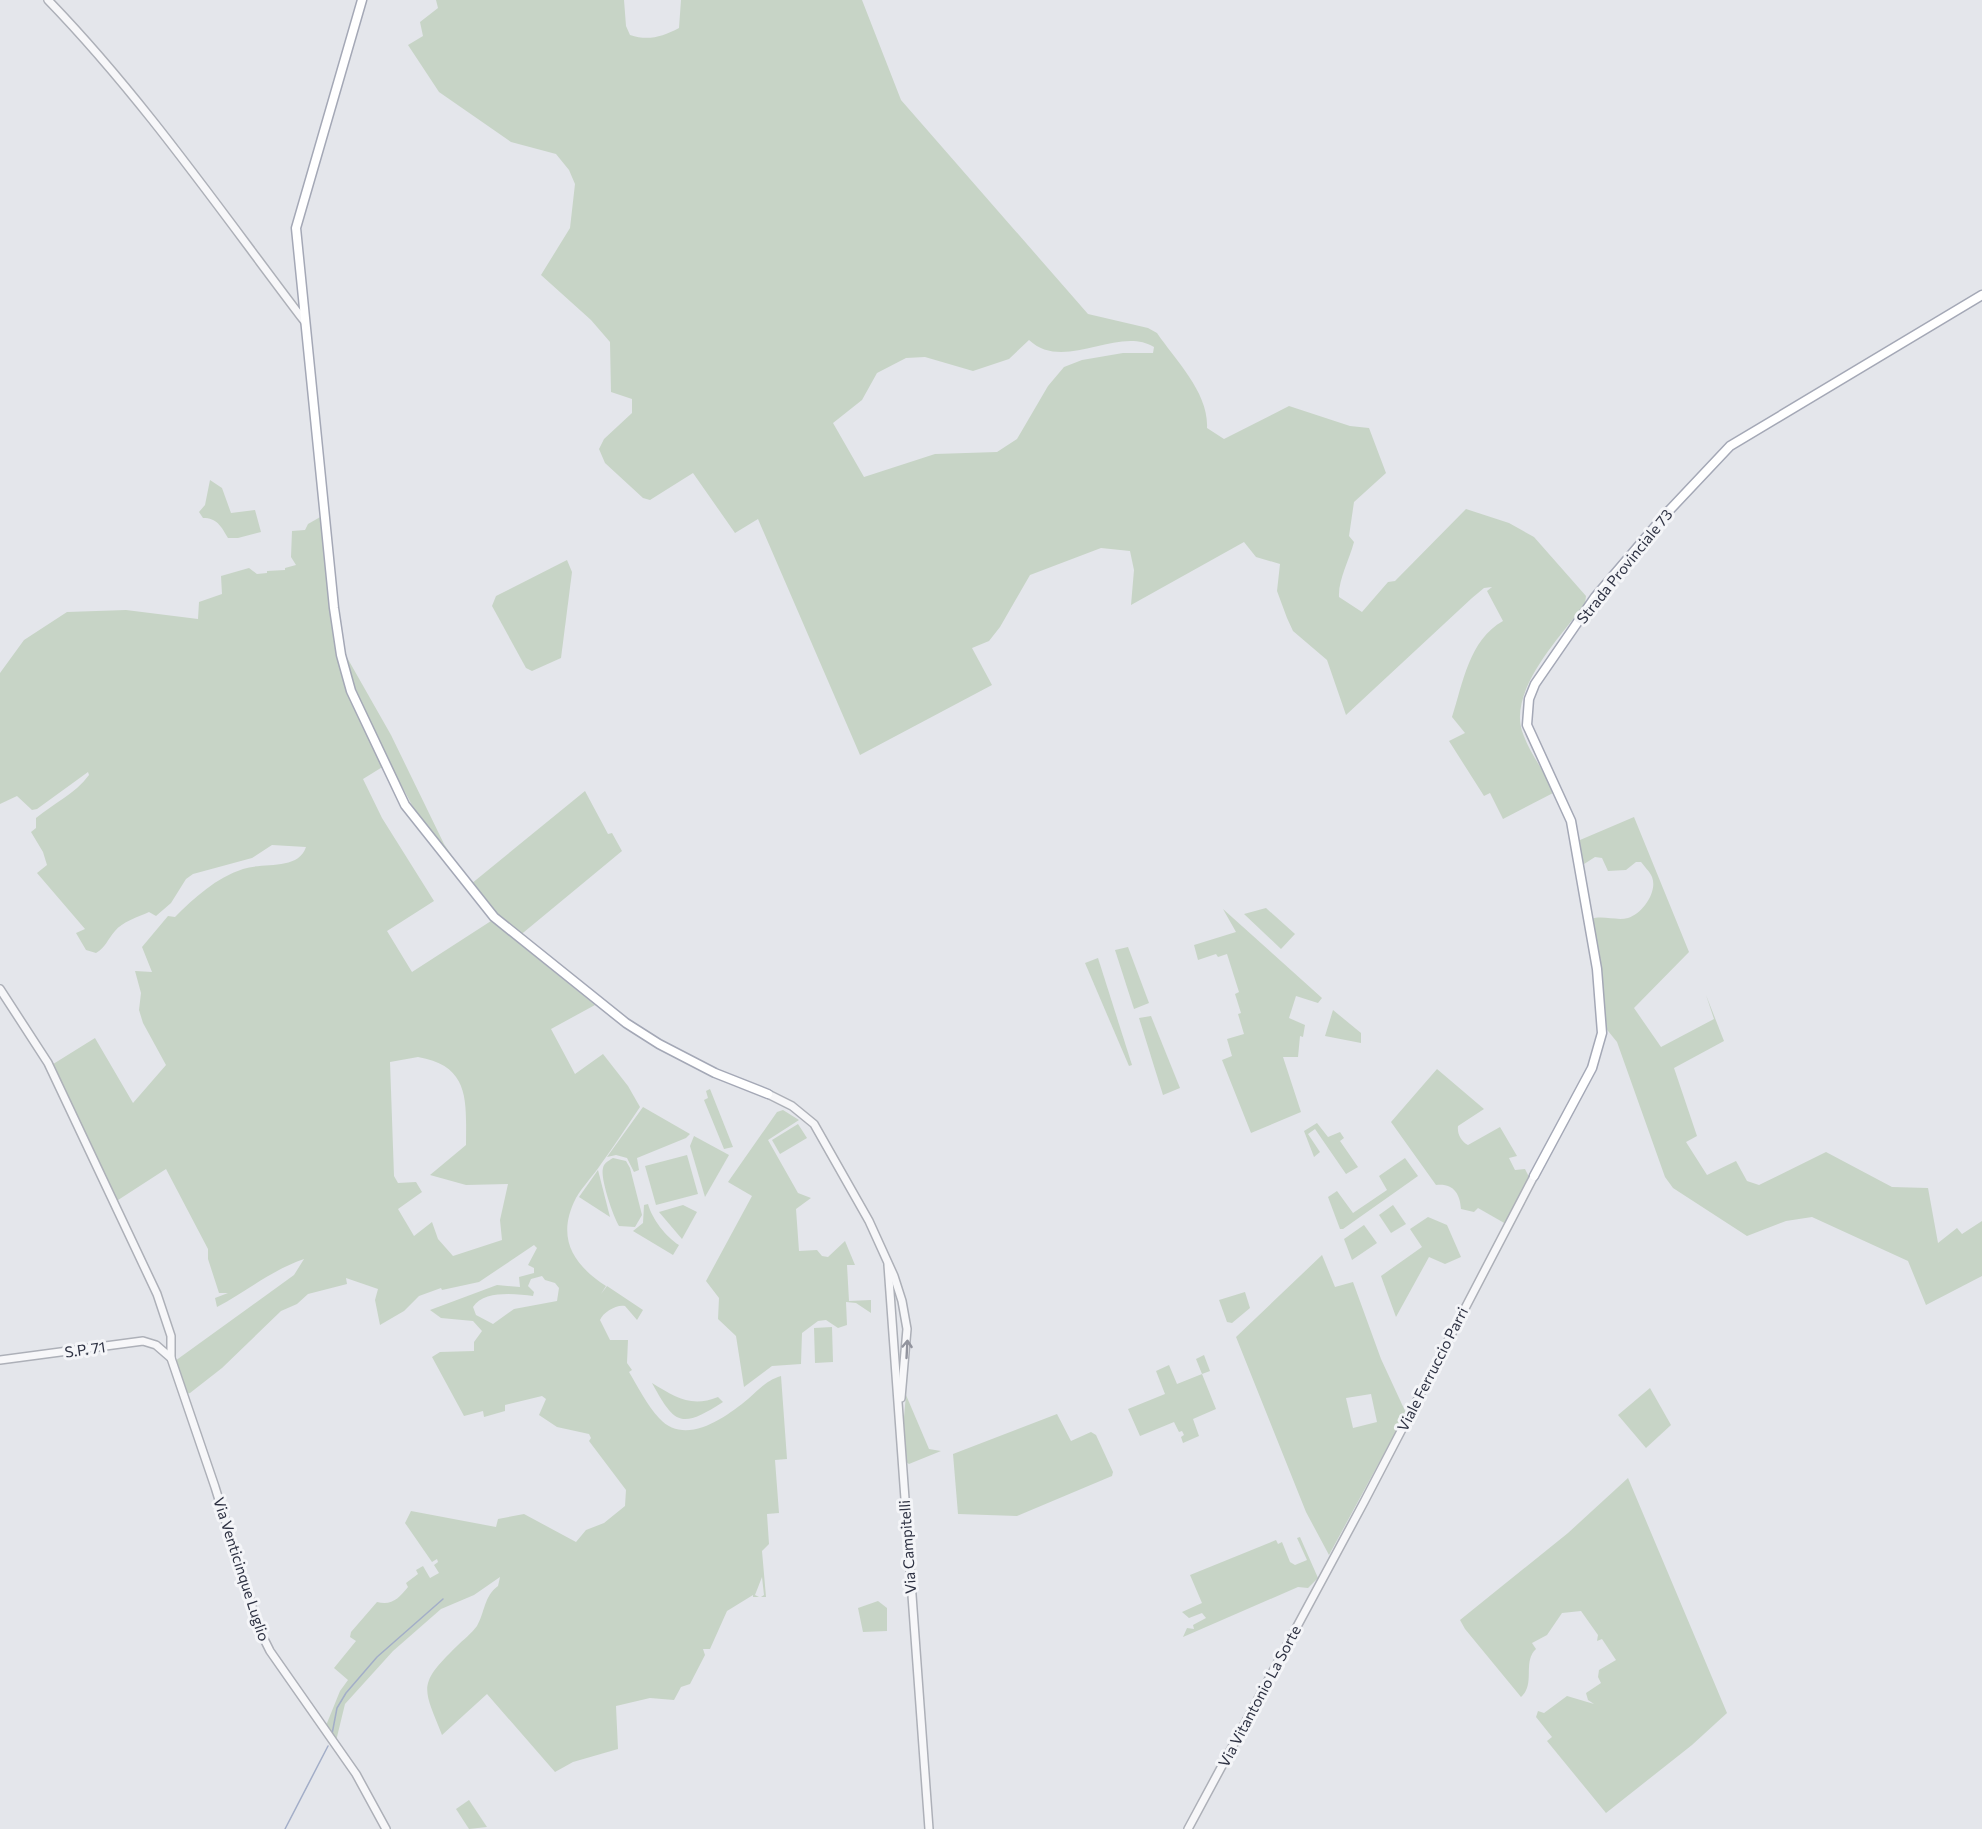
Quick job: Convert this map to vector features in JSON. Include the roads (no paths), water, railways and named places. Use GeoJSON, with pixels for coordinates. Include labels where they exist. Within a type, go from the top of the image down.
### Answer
{"type":"FeatureCollection","features":[{"type":"Feature","properties":{"kind":"main road"},"geometry":{"type":"LineString","coordinates":[[362,0],[296,228],[334,608],[341,655],[358,707],[405,805],[494,917],[626,1023],[677,1055],[768,1094]]}},
{"type":"Feature","properties":{"kind":"main road","name":"Strada Provinciale 73"},"geometry":{"type":"LineString","coordinates":[[1534,1176],[1592,1068],[1602,1033],[1597,969],[1571,821],[1527,725],[1529,699],[1535,684],[1595,597],[1664,516],[1730,446],[1982,296]]}},
{"type":"Feature","properties":{"kind":"street"},"geometry":{"type":"LineString","coordinates":[[48,0],[96,50],[122,82],[306,322]]}},
{"type":"Feature","properties":{"kind":"street","name":"Via Venticinque Luglio"},"geometry":{"type":"LineString","coordinates":[[0,989],[48,1063],[157,1294],[171,1336],[168,1356],[215,1487],[259,1629],[270,1651],[356,1774],[386,1829]]}},
{"type":"Feature","properties":{"kind":"street"},"geometry":{"type":"LineString","coordinates":[[768,1094],[792,1106],[814,1124],[869,1221],[888,1265],[902,1300],[907,1329],[907,1355],[900,1407]]}},
{"type":"Feature","properties":{"kind":"street","name":"Viale Ferruccio Parri"},"geometry":{"type":"LineString","coordinates":[[1330,1563],[1534,1176]]}},
{"type":"Feature","properties":{"kind":"street","name":"Via Campitelli"},"geometry":{"type":"LineString","coordinates":[[888,1265],[900,1407],[901,1469],[929,1829]]}},
{"type":"Feature","properties":{"kind":"street","name":"S.P. 71"},"geometry":{"type":"LineString","coordinates":[[0,1360],[143,1341],[156,1345],[168,1356]]}},
{"type":"Feature","properties":{"kind":"street","name":"Via Vitantonio La Sorte"},"geometry":{"type":"LineString","coordinates":[[1188,1829],[1330,1563]]}},
{"type":"Feature","properties":{"kind":"waterway"},"geometry":{"type":"LineString","coordinates":[[332,1734],[337,1708],[346,1693],[377,1657],[443,1599]]}},
{"type":"Feature","properties":{"kind":"waterway"},"geometry":{"type":"LineString","coordinates":[[285,1829],[328,1746]]}}]}
